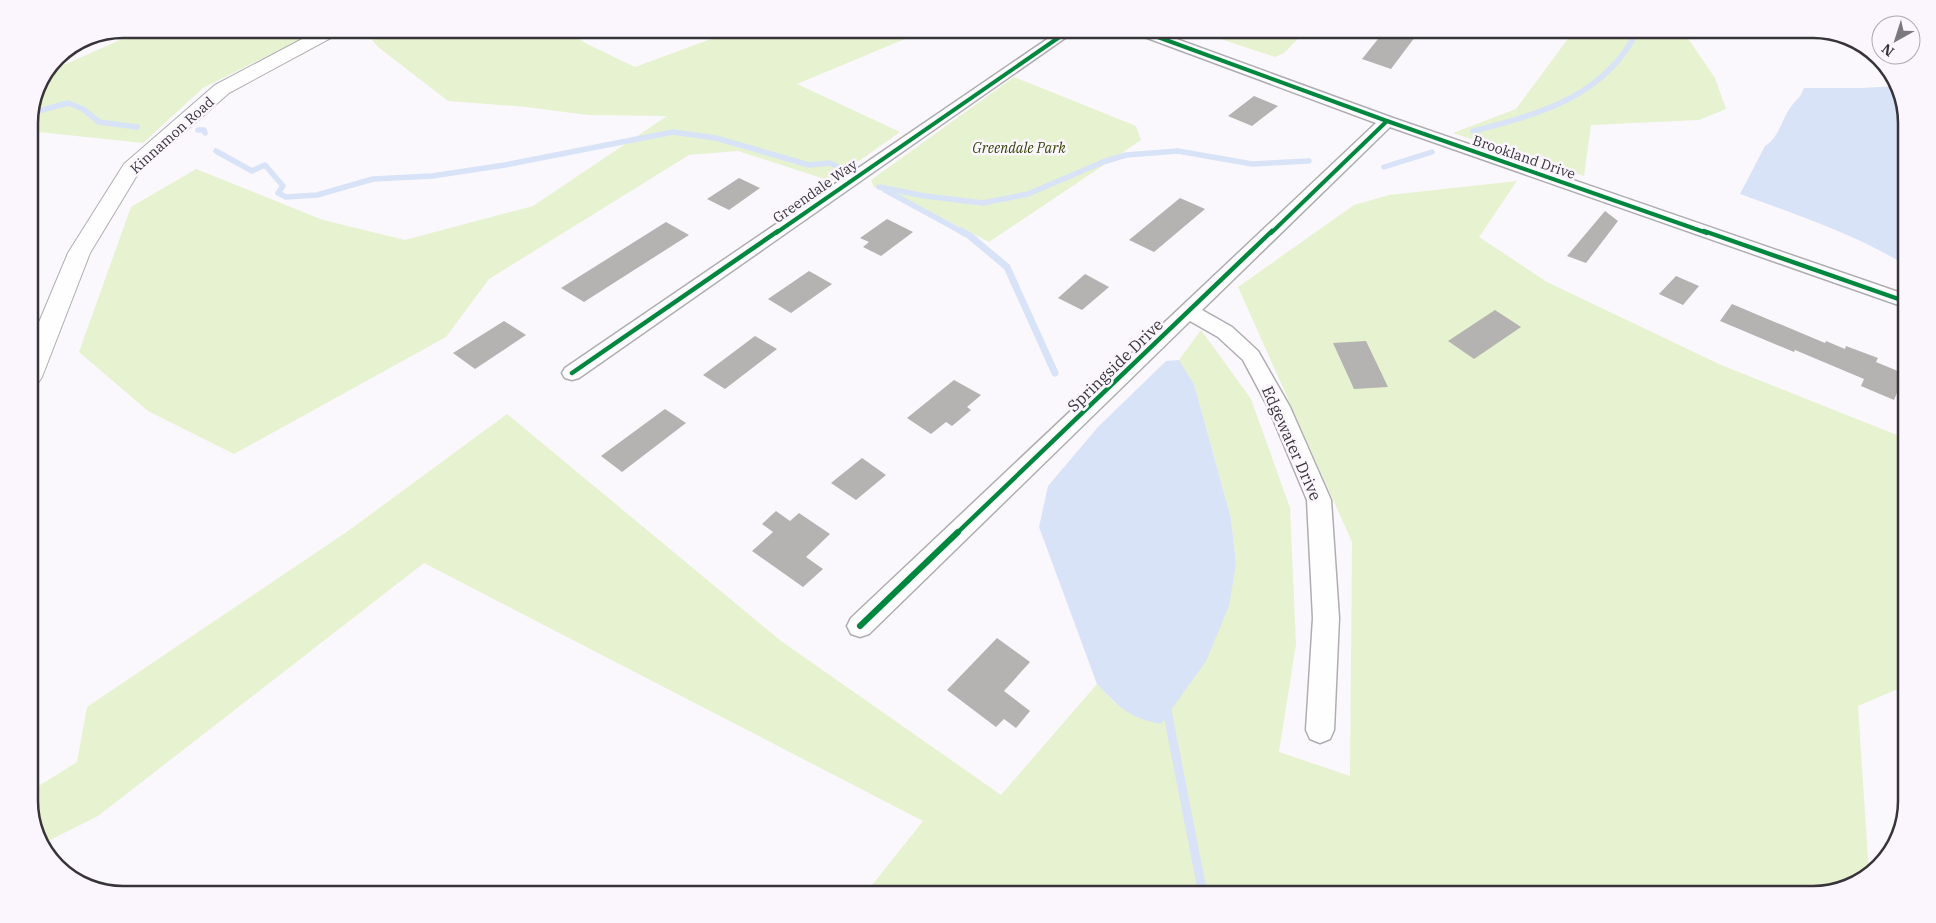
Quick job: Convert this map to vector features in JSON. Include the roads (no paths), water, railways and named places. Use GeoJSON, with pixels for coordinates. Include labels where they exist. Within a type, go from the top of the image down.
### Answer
{"type":"FeatureCollection","features":[{"type":"Feature","properties":{"kind":"main road","name":"Kinnamon Road"},"geometry":{"type":"LineString","coordinates":[[38,355],[79,253],[131,168],[222,89],[317,38]]}},
{"type":"Feature","properties":{"kind":"street","name":"Greendale Way"},"geometry":{"type":"LineString","coordinates":[[572,373],[1058,38]]}},
{"type":"Feature","properties":{"kind":"street","name":"Brookland Drive"},"geometry":{"type":"LineString","coordinates":[[1161,38],[1387,121],[1898,299]]}},
{"type":"Feature","properties":{"kind":"street","name":"Springside Drive"},"geometry":{"type":"LineString","coordinates":[[860,626],[1387,121]]}},
{"type":"Feature","properties":{"kind":"street","name":"Edgewater Drive"},"geometry":{"type":"LineString","coordinates":[[1189,312],[1225,332],[1251,356],[1279,407],[1319,500],[1326,618],[1320,730]]}},
{"type":"Feature","properties":{"kind":"water"},"geometry":{"type":"Polygon","coordinates":[[[1891,86],[1897,106],[1898,261],[1846,235],[1740,194],[1765,146],[1778,132],[1789,109],[1801,95],[1804,88],[1891,86]]]}},
{"type":"Feature","properties":{"kind":"water"},"geometry":{"type":"Polygon","coordinates":[[[1179,360],[1194,384],[1231,518],[1236,564],[1229,606],[1206,661],[1161,724],[1132,715],[1097,684],[1039,527],[1048,486],[1098,427],[1166,361],[1179,360]]]}},
{"type":"Feature","properties":{"kind":"waterway"},"geometry":{"type":"LineString","coordinates":[[1473,131],[1546,109],[1589,87],[1608,71],[1624,52],[1633,38]]}},
{"type":"Feature","properties":{"kind":"waterway"},"geometry":{"type":"LineString","coordinates":[[39,111],[68,103],[83,109],[99,122],[137,127]]}},
{"type":"Feature","properties":{"kind":"waterway"},"geometry":{"type":"LineString","coordinates":[[198,130],[204,130],[205,133]]}},
{"type":"Feature","properties":{"kind":"waterway"},"geometry":{"type":"LineString","coordinates":[[216,151],[252,171],[265,165],[283,186],[278,193],[286,197],[317,195],[373,179],[432,176],[505,165],[673,132],[716,138],[809,165],[830,163],[846,170]]}},
{"type":"Feature","properties":{"kind":"waterway"},"geometry":{"type":"LineString","coordinates":[[879,187],[925,196],[983,203],[1028,194],[1103,162],[1126,155],[1178,151],[1252,164],[1309,161]]}},
{"type":"Feature","properties":{"kind":"waterway"},"geometry":{"type":"LineString","coordinates":[[1384,167],[1432,152]]}},
{"type":"Feature","properties":{"kind":"waterway"},"geometry":{"type":"LineString","coordinates":[[885,190],[964,233]]}},
{"type":"Feature","properties":{"kind":"waterway"},"geometry":{"type":"LineString","coordinates":[[961,231],[970,236],[1007,267],[1055,373]]}},
{"type":"Feature","properties":{"kind":"waterway"},"geometry":{"type":"LineString","coordinates":[[1166,705],[1201,886]]}},
{"type":"Feature","properties":{"kind":"park label","name":"Greendale Park"},"geometry":{"type":"Point","coordinates":[1019,148]}}]}
